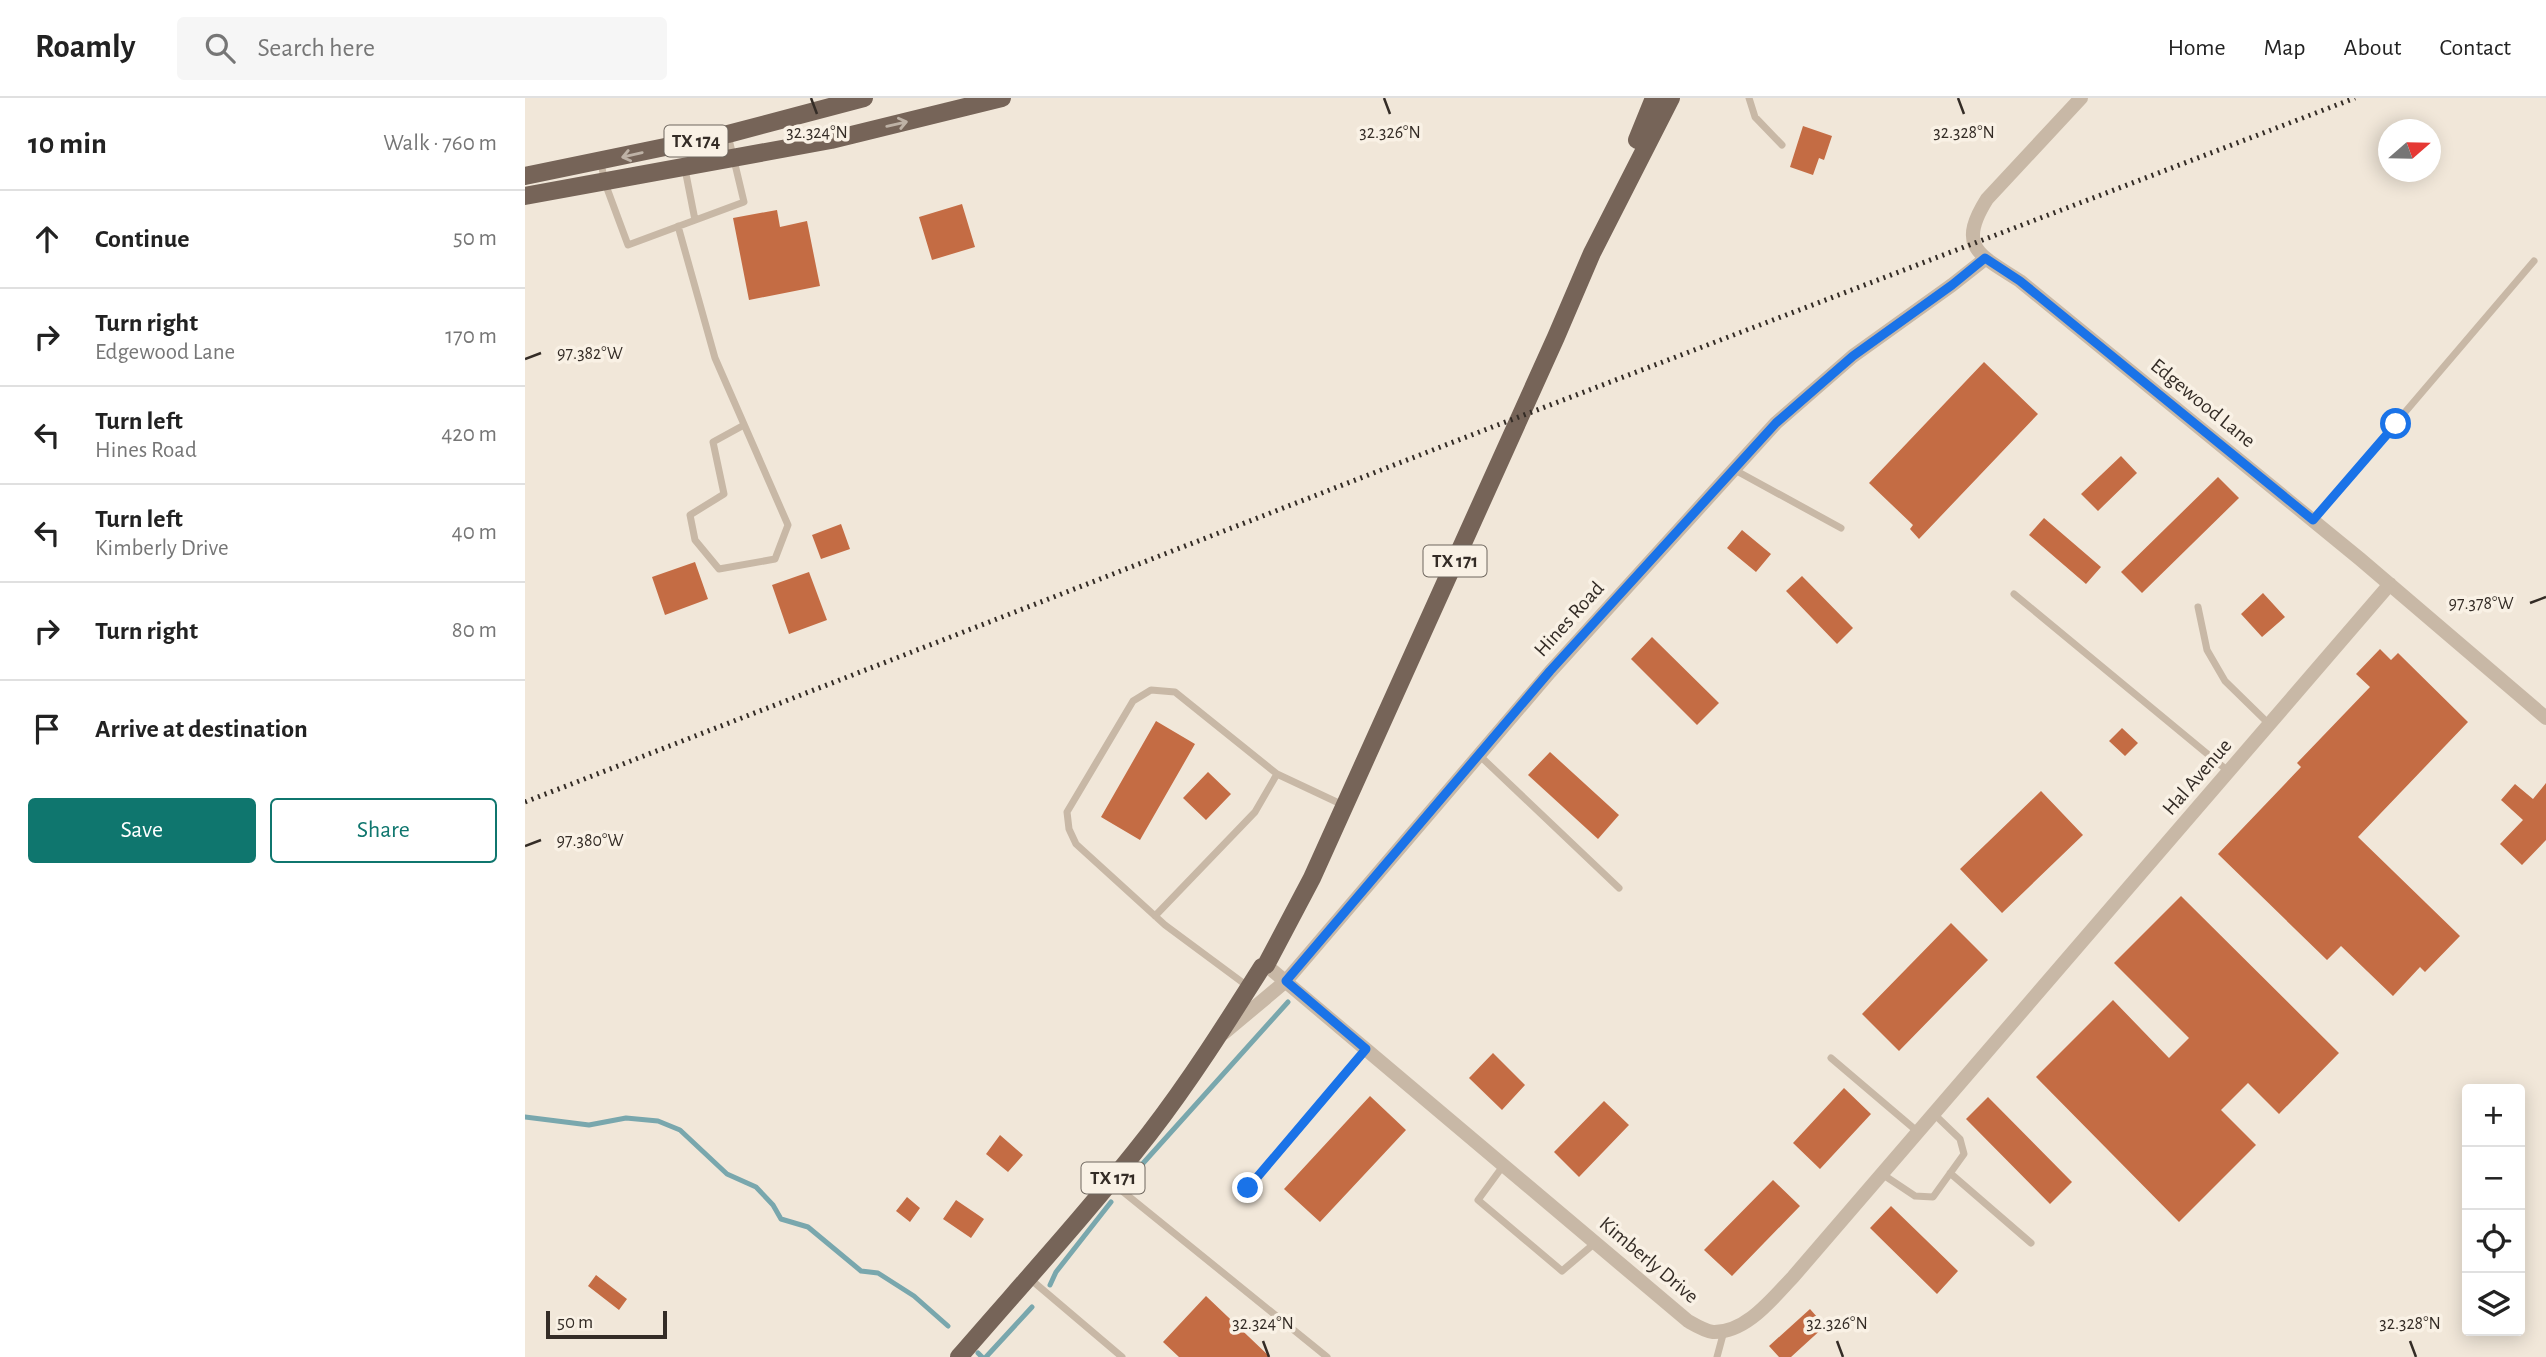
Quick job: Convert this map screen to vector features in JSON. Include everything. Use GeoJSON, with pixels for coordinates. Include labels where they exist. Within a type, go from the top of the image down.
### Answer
{"type":"FeatureCollection","features":[{"type":"Feature","properties":{"kind":"main road","name":"TX 174"},"geometry":{"type":"LineString","coordinates":[[525,176],[728,134],[864,98]]}},
{"type":"Feature","properties":{"kind":"main road","name":"TX 174"},"geometry":{"type":"LineString","coordinates":[[525,196],[831,140],[1002,98]]}},
{"type":"Feature","properties":{"kind":"main road"},"geometry":{"type":"LineString","coordinates":[[1641,98],[1642,127]]}},
{"type":"Feature","properties":{"kind":"main road","name":"TX 171"},"geometry":{"type":"LineString","coordinates":[[1592,253],[1609,202],[1654,98]]}},
{"type":"Feature","properties":{"kind":"main road","name":"TX 171"},"geometry":{"type":"LineString","coordinates":[[959,1357],[1149,1134],[1266,964],[1312,878],[1592,253],[1671,98]]}},
{"type":"Feature","properties":{"kind":"street"},"geometry":{"type":"LineString","coordinates":[[1985,258],[1973,244],[1975,218],[1987,199],[2081,98]]}},
{"type":"Feature","properties":{"kind":"street","name":"Hines Road"},"geometry":{"type":"LineString","coordinates":[[1215,1041],[1286,981],[1550,671],[1776,423],[1821,382],[1985,258]]}},
{"type":"Feature","properties":{"kind":"street","name":"Edgewood Lane"},"geometry":{"type":"LineString","coordinates":[[1985,258],[2020,281],[2313,520],[2546,718]]}},
{"type":"Feature","properties":{"kind":"street","name":"Hal Avenue"},"geometry":{"type":"LineString","coordinates":[[1934,1114],[2390,584]]}},
{"type":"Feature","properties":{"kind":"street","name":"Kimberly Drive"},"geometry":{"type":"LineString","coordinates":[[1266,964],[1688,1321],[1710,1332],[1724,1331]]}},
{"type":"Feature","properties":{"kind":"street"},"geometry":{"type":"LineString","coordinates":[[1724,1331],[1731,1330],[1757,1313],[1793,1277],[1934,1114]]}},
{"type":"Feature","properties":{"kind":"lane"},"geometry":{"type":"LineString","coordinates":[[1749,98],[1755,117],[1781,145]]}},
{"type":"Feature","properties":{"kind":"lane"},"geometry":{"type":"LineString","coordinates":[[600,162],[628,245],[744,202],[728,134]]}},
{"type":"Feature","properties":{"kind":"lane"},"geometry":{"type":"LineString","coordinates":[[685,168],[695,220]]}},
{"type":"Feature","properties":{"kind":"lane"},"geometry":{"type":"LineString","coordinates":[[678,226],[715,358],[788,525],[775,559],[719,569],[695,540],[690,515],[724,494],[713,442],[744,425]]}},
{"type":"Feature","properties":{"kind":"lane"},"geometry":{"type":"LineString","coordinates":[[2313,520],[2535,261]]}},
{"type":"Feature","properties":{"kind":"lane"},"geometry":{"type":"LineString","coordinates":[[1733,469],[1841,528]]}},
{"type":"Feature","properties":{"kind":"lane"},"geometry":{"type":"LineString","coordinates":[[2014,594],[2229,772]]}},
{"type":"Feature","properties":{"kind":"lane"},"geometry":{"type":"LineString","coordinates":[[2198,607],[2207,650],[2225,681],[2270,724]]}},
{"type":"Feature","properties":{"kind":"lane"},"geometry":{"type":"LineString","coordinates":[[1263,1001],[1249,987],[1154,916],[1076,844],[1069,829],[1067,812],[1133,701],[1151,690],[1175,692],[1277,774],[1343,805]]}},
{"type":"Feature","properties":{"kind":"lane"},"geometry":{"type":"LineString","coordinates":[[1479,754],[1619,888]]}},
{"type":"Feature","properties":{"kind":"lane"},"geometry":{"type":"LineString","coordinates":[[1154,916],[1255,812],[1277,774]]}},
{"type":"Feature","properties":{"kind":"lane"},"geometry":{"type":"LineString","coordinates":[[1248,1188],[1366,1049]]}},
{"type":"Feature","properties":{"kind":"lane"},"geometry":{"type":"LineString","coordinates":[[1831,1058],[1918,1132]]}},
{"type":"Feature","properties":{"kind":"lane"},"geometry":{"type":"LineString","coordinates":[[1882,1174],[1915,1196],[1933,1197],[1964,1154],[1960,1139],[1934,1114]]}},
{"type":"Feature","properties":{"kind":"lane"},"geometry":{"type":"LineString","coordinates":[[1503,1166],[1478,1200],[1509,1227],[1562,1271],[1595,1243]]}},
{"type":"Feature","properties":{"kind":"lane"},"geometry":{"type":"LineString","coordinates":[[1950,1173],[2031,1243]]}},
{"type":"Feature","properties":{"kind":"lane"},"geometry":{"type":"LineString","coordinates":[[1110,1182],[1327,1357]]}},
{"type":"Feature","properties":{"kind":"lane"},"geometry":{"type":"LineString","coordinates":[[1028,1278],[1122,1357]]}},
{"type":"Feature","properties":{"kind":"lane"},"geometry":{"type":"LineString","coordinates":[[1717,1357],[1724,1331]]}},
{"type":"Feature","properties":{"kind":"building"},"geometry":{"type":"Polygon","coordinates":[[[1803,126],[1832,136],[1824,160],[1819,158],[1813,175],[1790,167],[1803,126]]]}},
{"type":"Feature","properties":{"kind":"building"},"geometry":{"type":"Polygon","coordinates":[[[962,204],[975,247],[932,260],[919,217],[962,204]]]}},
{"type":"Feature","properties":{"kind":"building"},"geometry":{"type":"Polygon","coordinates":[[[777,210],[780,227],[807,221],[820,286],[749,300],[733,218],[777,210]]]}},
{"type":"Feature","properties":{"kind":"building"},"geometry":{"type":"Polygon","coordinates":[[[1984,362],[2038,414],[1919,539],[1910,529],[1913,525],[1869,483],[1984,362]]]}},
{"type":"Feature","properties":{"kind":"building"},"geometry":{"type":"Polygon","coordinates":[[[2121,456],[2137,473],[2098,511],[2081,494],[2121,456]]]}},
{"type":"Feature","properties":{"kind":"building"},"geometry":{"type":"Polygon","coordinates":[[[2218,477],[2239,498],[2142,593],[2121,572],[2218,477]]]}},
{"type":"Feature","properties":{"kind":"building"},"geometry":{"type":"Polygon","coordinates":[[[2044,518],[2101,567],[2086,584],[2029,535],[2044,518]]]}},
{"type":"Feature","properties":{"kind":"building"},"geometry":{"type":"Polygon","coordinates":[[[841,524],[850,549],[821,559],[812,535],[841,524]]]}},
{"type":"Feature","properties":{"kind":"building"},"geometry":{"type":"Polygon","coordinates":[[[1742,530],[1771,554],[1756,572],[1727,548],[1742,530]]]}},
{"type":"Feature","properties":{"kind":"building"},"geometry":{"type":"Polygon","coordinates":[[[695,562],[708,599],[665,615],[652,577],[695,562]]]}},
{"type":"Feature","properties":{"kind":"building"},"geometry":{"type":"Polygon","coordinates":[[[809,572],[827,620],[789,634],[772,585],[809,572]]]}},
{"type":"Feature","properties":{"kind":"building"},"geometry":{"type":"Polygon","coordinates":[[[1802,576],[1853,628],[1837,644],[1786,591],[1802,576]]]}},
{"type":"Feature","properties":{"kind":"building"},"geometry":{"type":"Polygon","coordinates":[[[2263,593],[2285,617],[2262,637],[2241,614],[2263,593]]]}},
{"type":"Feature","properties":{"kind":"building"},"geometry":{"type":"Polygon","coordinates":[[[1652,637],[1719,703],[1697,725],[1631,659],[1652,637]]]}},
{"type":"Feature","properties":{"kind":"building"},"geometry":{"type":"Polygon","coordinates":[[[2380,649],[2391,660],[2398,653],[2468,722],[2358,837],[2460,936],[2425,972],[2420,967],[2393,996],[2341,946],[2327,960],[2218,854],[2301,767],[2297,763],[2370,687],[2356,674],[2380,649]]]}},
{"type":"Feature","properties":{"kind":"building"},"geometry":{"type":"Polygon","coordinates":[[[1156,721],[1195,744],[1140,840],[1101,817],[1156,721]]]}},
{"type":"Feature","properties":{"kind":"building"},"geometry":{"type":"Polygon","coordinates":[[[2122,728],[2138,743],[2125,756],[2109,741],[2122,728]]]}},
{"type":"Feature","properties":{"kind":"building"},"geometry":{"type":"Polygon","coordinates":[[[1550,752],[1619,815],[1598,839],[1528,775],[1550,752]]]}},
{"type":"Feature","properties":{"kind":"building"},"geometry":{"type":"Polygon","coordinates":[[[1208,772],[1231,794],[1206,820],[1183,798],[1208,772]]]}},
{"type":"Feature","properties":{"kind":"building"},"geometry":{"type":"Polygon","coordinates":[[[2546,783],[2546,840],[2522,865],[2500,844],[2523,820],[2501,800],[2515,784],[2533,799],[2546,783]]]}},
{"type":"Feature","properties":{"kind":"building"},"geometry":{"type":"Polygon","coordinates":[[[2041,791],[2083,835],[2002,913],[1960,869],[2041,791]]]}},
{"type":"Feature","properties":{"kind":"building"},"geometry":{"type":"Polygon","coordinates":[[[2181,896],[2339,1053],[2279,1114],[2248,1083],[2221,1110],[2256,1145],[2179,1222],[2036,1077],[2113,1000],[2169,1058],[2189,1038],[2114,963],[2181,896]]]}},
{"type":"Feature","properties":{"kind":"building"},"geometry":{"type":"Polygon","coordinates":[[[1951,923],[1988,960],[1899,1051],[1862,1014],[1951,923]]]}},
{"type":"Feature","properties":{"kind":"building"},"geometry":{"type":"Polygon","coordinates":[[[1493,1053],[1525,1085],[1502,1110],[1469,1078],[1493,1053]]]}},
{"type":"Feature","properties":{"kind":"building"},"geometry":{"type":"Polygon","coordinates":[[[1844,1088],[1871,1114],[1820,1169],[1793,1143],[1844,1088]]]}},
{"type":"Feature","properties":{"kind":"building"},"geometry":{"type":"Polygon","coordinates":[[[1370,1096],[1406,1130],[1320,1222],[1284,1189],[1370,1096]]]}},
{"type":"Feature","properties":{"kind":"building"},"geometry":{"type":"Polygon","coordinates":[[[1988,1097],[2072,1182],[2050,1204],[1966,1119],[1988,1097]]]}},
{"type":"Feature","properties":{"kind":"building"},"geometry":{"type":"Polygon","coordinates":[[[1604,1101],[1629,1125],[1579,1177],[1554,1152],[1604,1101]]]}},
{"type":"Feature","properties":{"kind":"building"},"geometry":{"type":"Polygon","coordinates":[[[1000,1135],[1023,1155],[1008,1172],[986,1154],[1000,1135]]]}},
{"type":"Feature","properties":{"kind":"building"},"geometry":{"type":"Polygon","coordinates":[[[1773,1180],[1800,1206],[1732,1276],[1704,1250],[1773,1180]]]}},
{"type":"Feature","properties":{"kind":"building"},"geometry":{"type":"Polygon","coordinates":[[[907,1197],[920,1208],[910,1222],[896,1211],[907,1197]]]}},
{"type":"Feature","properties":{"kind":"building"},"geometry":{"type":"Polygon","coordinates":[[[956,1200],[984,1219],[971,1238],[943,1219],[956,1200]]]}},
{"type":"Feature","properties":{"kind":"building"},"geometry":{"type":"Polygon","coordinates":[[[1891,1206],[1958,1271],[1937,1294],[1870,1228],[1891,1206]]]}},
{"type":"Feature","properties":{"kind":"building"},"geometry":{"type":"Polygon","coordinates":[[[596,1275],[627,1299],[619,1310],[588,1286],[596,1275]]]}},
{"type":"Feature","properties":{"kind":"building"},"geometry":{"type":"Polygon","coordinates":[[[1206,1296],[1270,1357],[1179,1357],[1163,1342],[1206,1296]]]}},
{"type":"Feature","properties":{"kind":"building"},"geometry":{"type":"Polygon","coordinates":[[[1810,1309],[1825,1326],[1791,1357],[1779,1357],[1769,1346],[1810,1309]]]}},
{"type":"Feature","properties":{"kind":"waterway"},"geometry":{"type":"LineString","coordinates":[[1137,1170],[1288,1002]]}},
{"type":"Feature","properties":{"kind":"waterway"},"geometry":{"type":"LineString","coordinates":[[525,1117],[589,1125],[626,1118],[658,1121],[680,1130],[727,1174],[756,1187],[773,1205],[781,1219],[808,1227],[861,1271],[878,1273],[914,1296],[948,1326]]}},
{"type":"Feature","properties":{"kind":"waterway"},"geometry":{"type":"LineString","coordinates":[[1050,1285],[1056,1272],[1111,1202]]}},
{"type":"Feature","properties":{"kind":"waterway"},"geometry":{"type":"LineString","coordinates":[[986,1357],[1032,1307]]}},
{"type":"Feature","properties":{"kind":"waterway"},"geometry":{"type":"LineString","coordinates":[[978,1353],[982,1357]]}},
{"type":"Feature","properties":{"kind":"railway"},"geometry":{"type":"LineString","coordinates":[[525,802],[1474,434],[2355,98]]}},
{"type":"Feature","properties":{"kind":"route"},"geometry":{"type":"LineString","coordinates":[[1248,1188],[1366,1049],[1286,981],[1550,671],[1776,423],[1853,356],[1985,258],[2020,281],[2313,520],[2396,424]]}}]}
